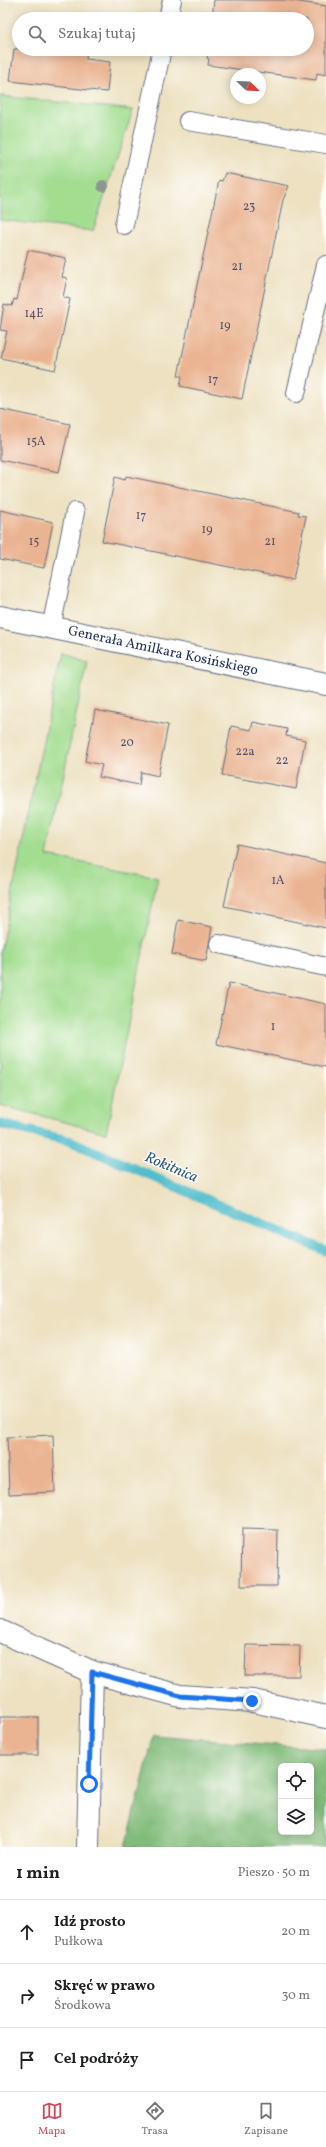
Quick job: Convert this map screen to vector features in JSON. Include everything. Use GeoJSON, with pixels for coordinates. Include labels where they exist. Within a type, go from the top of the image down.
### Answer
{"type":"FeatureCollection","features":[{"type":"Feature","properties":{"kind":"street","name":"Generała Amilkara Kosińskiego"},"geometry":{"type":"LineString","coordinates":[[0,617],[326,684]]}},
{"type":"Feature","properties":{"kind":"street"},"geometry":{"type":"LineString","coordinates":[[0,1631],[92,1672],[180,1696],[252,1701],[326,1718]]}},
{"type":"Feature","properties":{"kind":"street"},"geometry":{"type":"LineString","coordinates":[[88,1847],[92,1672]]}},
{"type":"Feature","properties":{"kind":"lane"},"geometry":{"type":"LineString","coordinates":[[169,12],[172,0]]}},
{"type":"Feature","properties":{"kind":"lane"},"geometry":{"type":"LineString","coordinates":[[124,225],[160,56]]}},
{"type":"Feature","properties":{"kind":"lane"},"geometry":{"type":"LineString","coordinates":[[188,121],[326,144]]}},
{"type":"Feature","properties":{"kind":"lane"},"geometry":{"type":"LineString","coordinates":[[296,393],[326,265]]}},
{"type":"Feature","properties":{"kind":"lane"},"geometry":{"type":"LineString","coordinates":[[51,628],[75,512]]}},
{"type":"Feature","properties":{"kind":"lane"},"geometry":{"type":"LineString","coordinates":[[219,944],[326,967]]}},
{"type":"Feature","properties":{"kind":"green space"},"geometry":{"type":"Polygon","coordinates":[[[0,96],[133,110],[93,231],[0,220],[0,96]]]}},
{"type":"Feature","properties":{"kind":"green space"},"geometry":{"type":"Polygon","coordinates":[[[61,653],[87,661],[47,856],[158,877],[106,1133],[0,1105],[0,953],[61,653]]]}},
{"type":"Feature","properties":{"kind":"green space"},"geometry":{"type":"Polygon","coordinates":[[[154,1735],[326,1749],[326,1847],[126,1847],[154,1735]]]}},
{"type":"Feature","properties":{"kind":"building"},"geometry":{"type":"Polygon","coordinates":[[[214,0],[286,0],[326,6],[326,75],[317,73],[316,80],[266,73],[266,68],[230,68],[208,65],[209,59],[207,58],[207,56],[314,56],[314,12],[213,12],[214,0]]]}},
{"type":"Feature","properties":{"kind":"building"},"geometry":{"type":"Polygon","coordinates":[[[13,56],[86,56],[86,59],[110,62],[107,92],[10,81],[13,56]]]}},
{"type":"Feature","properties":{"kind":"building"},"geometry":{"type":"Polygon","coordinates":[[[225,173],[289,186],[283,200],[242,399],[180,386],[182,376],[178,376],[219,180],[222,181],[225,173]]]}},
{"type":"Feature","properties":{"kind":"building"},"geometry":{"type":"Polygon","coordinates":[[[28,250],[66,258],[62,277],[67,278],[63,297],[70,299],[55,370],[1,358],[7,331],[0,330],[4,304],[12,306],[14,299],[17,300],[28,250]]]}},
{"type":"Feature","properties":{"kind":"building"},"geometry":{"type":"Polygon","coordinates":[[[0,409],[70,424],[59,472],[0,460],[0,409]]]}},
{"type":"Feature","properties":{"kind":"building"},"geometry":{"type":"Polygon","coordinates":[[[126,476],[299,512],[298,515],[306,516],[293,580],[102,541],[115,477],[125,480],[126,476]]]}},
{"type":"Feature","properties":{"kind":"building"},"geometry":{"type":"Polygon","coordinates":[[[0,510],[53,522],[44,568],[0,559],[0,510]]]}},
{"type":"Feature","properties":{"kind":"building"},"geometry":{"type":"Polygon","coordinates":[[[95,710],[168,725],[158,776],[141,772],[139,785],[99,777],[102,765],[85,761],[95,710]]]}},
{"type":"Feature","properties":{"kind":"building"},"geometry":{"type":"Polygon","coordinates":[[[253,722],[287,729],[286,736],[305,740],[296,789],[222,775],[231,726],[251,730],[253,722]]]}},
{"type":"Feature","properties":{"kind":"building"},"geometry":{"type":"Polygon","coordinates":[[[237,844],[326,863],[326,928],[224,906],[237,844]]]}},
{"type":"Feature","properties":{"kind":"building"},"geometry":{"type":"Polygon","coordinates":[[[178,920],[212,927],[206,961],[172,954],[178,920]]]}},
{"type":"Feature","properties":{"kind":"building"},"geometry":{"type":"Polygon","coordinates":[[[229,983],[326,1004],[326,1067],[216,1044],[229,983]]]}},
{"type":"Feature","properties":{"kind":"building"},"geometry":{"type":"Polygon","coordinates":[[[53,1435],[55,1492],[9,1494],[7,1437],[53,1435]]]}},
{"type":"Feature","properties":{"kind":"building"},"geometry":{"type":"Polygon","coordinates":[[[242,1529],[278,1530],[277,1586],[241,1586],[242,1529]]]}},
{"type":"Feature","properties":{"kind":"building"},"geometry":{"type":"Polygon","coordinates":[[[246,1645],[300,1646],[299,1676],[245,1676],[246,1645]]]}},
{"type":"Feature","properties":{"kind":"building"},"geometry":{"type":"Polygon","coordinates":[[[0,1717],[38,1717],[38,1755],[0,1755],[0,1717]]]}},
{"type":"Feature","properties":{"kind":"waterway","name":"Rokitnica"},"geometry":{"type":"LineString","coordinates":[[0,1124],[70,1141],[326,1251]]}},
{"type":"Feature","properties":{"kind":"route"},"geometry":{"type":"LineString","coordinates":[[89,1784],[92,1672],[180,1696],[252,1701]]}}]}
